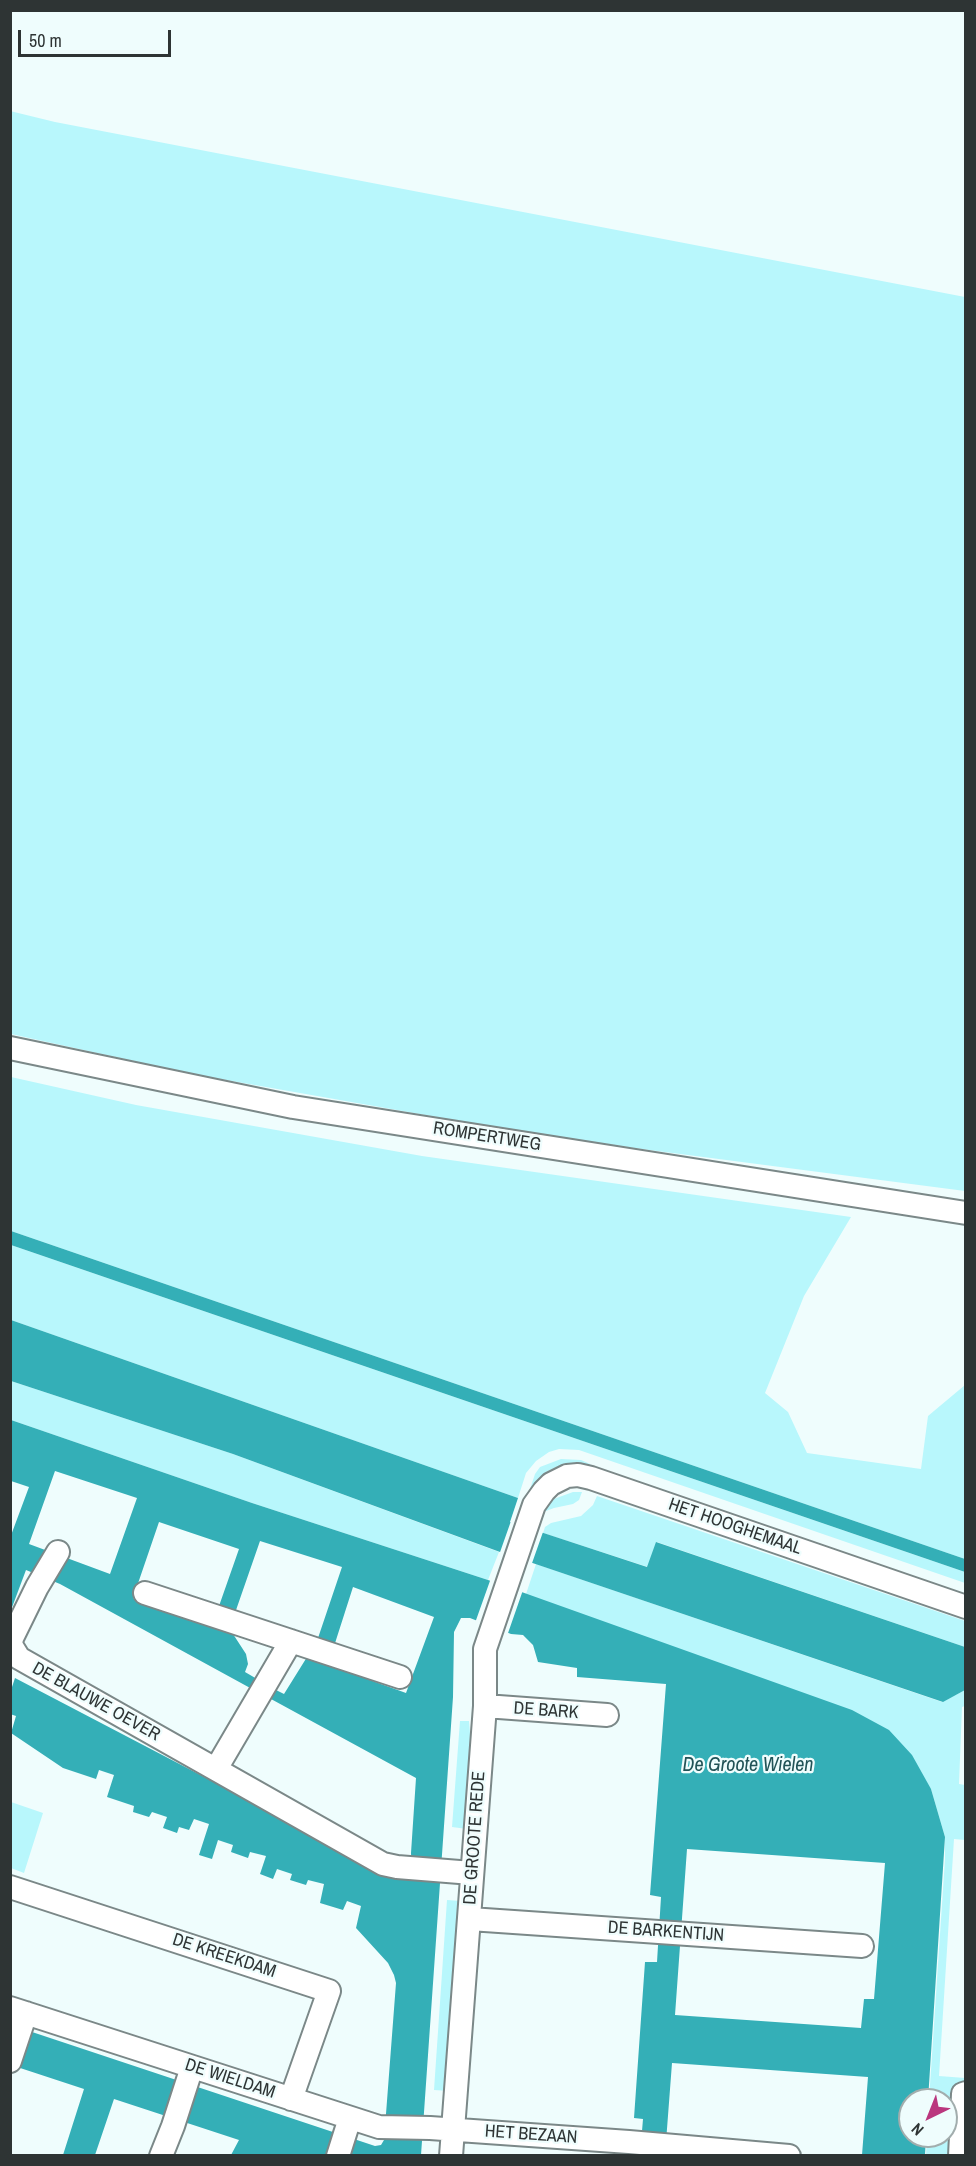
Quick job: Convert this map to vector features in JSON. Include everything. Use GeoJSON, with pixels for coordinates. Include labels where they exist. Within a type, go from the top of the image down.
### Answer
{"type":"FeatureCollection","features":[{"type":"Feature","properties":{"kind":"street","name":"ROMPERTWEG"},"geometry":{"type":"LineString","coordinates":[[10,1048],[293,1107],[966,1213]]}},
{"type":"Feature","properties":{"kind":"street","name":"HET HOOGHEMAAL"},"geometry":{"type":"LineString","coordinates":[[526,1526],[534,1505],[544,1491],[561,1478],[578,1475],[602,1481],[966,1607]]}},
{"type":"Feature","properties":{"kind":"street","name":"DE GROOTE REDE"},"geometry":{"type":"LineString","coordinates":[[450,2156],[441,2129],[470,1919],[485,1706],[484,1653],[526,1526]]}},
{"type":"Feature","properties":{"kind":"street","name":"DE BLAUWE OEVER"},"geometry":{"type":"LineString","coordinates":[[58,1552],[12,1638],[12,1653],[25,1663],[383,1864],[397,1868],[472,1873]]}},
{"type":"Feature","properties":{"kind":"street"},"geometry":{"type":"LineString","coordinates":[[145,1593],[400,1677]]}},
{"type":"Feature","properties":{"kind":"street"},"geometry":{"type":"LineString","coordinates":[[216,1769],[298,1643]]}},
{"type":"Feature","properties":{"kind":"street","name":"DE BARK"},"geometry":{"type":"LineString","coordinates":[[485,1706],[607,1715]]}},
{"type":"Feature","properties":{"kind":"street","name":"DE KREEKDAM"},"geometry":{"type":"LineString","coordinates":[[10,1887],[329,1990],[291,2099]]}},
{"type":"Feature","properties":{"kind":"street","name":"DE BARKENTIJN"},"geometry":{"type":"LineString","coordinates":[[470,1919],[862,1946]]}},
{"type":"Feature","properties":{"kind":"street"},"geometry":{"type":"LineString","coordinates":[[10,2061],[20,2015]]}},
{"type":"Feature","properties":{"kind":"street","name":"DE WIELDAM"},"geometry":{"type":"LineString","coordinates":[[20,2015],[191,2072],[291,2099],[349,2123],[379,2127],[441,2129]]}},
{"type":"Feature","properties":{"kind":"street"},"geometry":{"type":"LineString","coordinates":[[161,2156],[191,2072]]}},
{"type":"Feature","properties":{"kind":"street"},"geometry":{"type":"LineString","coordinates":[[960,2156],[963,2094],[966,2093]]}},
{"type":"Feature","properties":{"kind":"street"},"geometry":{"type":"LineString","coordinates":[[338,2156],[349,2123]]}},
{"type":"Feature","properties":{"kind":"street","name":"HET BEZAAN"},"geometry":{"type":"LineString","coordinates":[[441,2129],[674,2145],[789,2156]]}},
{"type":"Feature","properties":{"kind":"shaded area"},"geometry":{"type":"Polygon","coordinates":[[[10,111],[55,122],[965,297],[965,1191],[634,1148],[482,1125],[192,1074],[11,1034],[10,111]]]}},
{"type":"Feature","properties":{"kind":"shaded area"},"geometry":{"type":"Polygon","coordinates":[[[11,1077],[136,1105],[422,1156],[851,1217],[804,1296],[765,1393],[788,1412],[807,1453],[921,1469],[928,1416],[965,1385],[965,1559],[11,1231],[11,1077]]]}},
{"type":"Feature","properties":{"kind":"shaded area"},"geometry":{"type":"Polygon","coordinates":[[[11,1245],[965,1572],[965,1583],[579,1450],[559,1449],[549,1452],[536,1461],[526,1473],[518,1498],[11,1320],[11,1245]]]}},
{"type":"Feature","properties":{"kind":"shaded area"},"geometry":{"type":"Polygon","coordinates":[[[11,1381],[233,1454],[499,1552],[488,1580],[252,1503],[11,1420],[11,1381]]]}},
{"type":"Feature","properties":{"kind":"shaded area"},"geometry":{"type":"Polygon","coordinates":[[[561,1459],[581,1460],[591,1466],[573,1463],[556,1467],[546,1472],[530,1489],[540,1467],[561,1459]]]}},
{"type":"Feature","properties":{"kind":"shaded area"},"geometry":{"type":"Polygon","coordinates":[[[573,1492],[582,1492],[579,1500],[573,1504],[538,1514],[551,1500],[573,1492]]]}},
{"type":"Feature","properties":{"kind":"shaded area"},"geometry":{"type":"Polygon","coordinates":[[[597,1496],[965,1621],[965,1647],[657,1542],[648,1567],[543,1533],[545,1527],[551,1523],[581,1516],[593,1505],[597,1496]]]}},
{"type":"Feature","properties":{"kind":"shaded area"},"geometry":{"type":"Polygon","coordinates":[[[536,1564],[942,1702],[965,1690],[965,1706],[962,1707],[959,1784],[965,1785],[965,1840],[954,1839],[939,2076],[965,2078],[958,2145],[958,2088],[930,2088],[945,1859],[945,1837],[931,1789],[526,1594],[536,1564]]]}},
{"type":"Feature","properties":{"kind":"shaded area"},"geometry":{"type":"Polygon","coordinates":[[[460,1721],[469,1721],[472,1757],[467,1829],[452,1827],[460,1721]]]}},
{"type":"Feature","properties":{"kind":"shaded area"},"geometry":{"type":"Polygon","coordinates":[[[11,1802],[43,1813],[24,1873],[11,1868],[11,1802]]]}},
{"type":"Feature","properties":{"kind":"shaded area"},"geometry":{"type":"Polygon","coordinates":[[[447,1900],[461,1901],[449,2091],[434,2090],[447,1900]]]}},
{"type":"Feature","properties":{"kind":"shaded area"},"geometry":{"type":"Polygon","coordinates":[[[926,2148],[958,2148],[957,2155],[926,2155],[926,2148]]]}},
{"type":"Feature","properties":{"kind":"water"},"geometry":{"type":"Polygon","coordinates":[[[11,1231],[965,1559],[965,1572],[11,1245],[11,1231]]]}},
{"type":"Feature","properties":{"kind":"water"},"geometry":{"type":"Polygon","coordinates":[[[11,1320],[518,1498],[510,1522],[647,1567],[656,1542],[965,1647],[965,1690],[943,1702],[500,1552],[233,1454],[11,1381],[11,1320]]]}},
{"type":"Feature","properties":{"kind":"water","name":"De Groote Wielen"},"geometry":{"type":"Polygon","coordinates":[[[11,1420],[252,1503],[488,1580],[852,1710],[889,1730],[912,1755],[931,1789],[945,1837],[929,2088],[898,2088],[898,2148],[925,2148],[925,2155],[862,2155],[868,2077],[672,2063],[665,2155],[640,2155],[643,2119],[634,2118],[645,1962],[657,1962],[661,1897],[650,1895],[666,1684],[577,1677],[577,1668],[538,1662],[533,1645],[523,1635],[511,1634],[470,1618],[461,1618],[454,1632],[453,1697],[421,2155],[231,2155],[239,2140],[114,2099],[95,2155],[63,2155],[84,2089],[11,2065],[11,2025],[375,2146],[381,2145],[384,2140],[396,1983],[388,1963],[356,1928],[361,1906],[347,1901],[343,1910],[320,1903],[324,1884],[308,1880],[306,1885],[290,1880],[292,1874],[277,1869],[273,1879],[260,1874],[266,1856],[250,1852],[248,1858],[231,1852],[233,1845],[218,1840],[212,1859],[199,1855],[209,1824],[194,1819],[189,1830],[179,1827],[177,1833],[163,1828],[167,1817],[152,1812],[149,1817],[133,1812],[134,1806],[107,1797],[114,1775],[99,1770],[96,1779],[63,1768],[11,1733],[16,1716],[10,1714],[11,1690],[15,1678],[386,1872],[412,1875],[411,1853],[416,1778],[271,1699],[276,1690],[284,1694],[317,1641],[342,1567],[260,1541],[235,1613],[233,1634],[246,1654],[248,1664],[245,1672],[257,1679],[252,1689],[60,1584],[26,1570],[11,1610],[10,1538],[29,1487],[11,1481],[11,1420]],[[55,1471],[29,1544],[110,1574],[137,1498],[55,1471]],[[159,1522],[133,1598],[212,1626],[239,1549],[159,1522]],[[353,1587],[328,1665],[406,1693],[434,1617],[353,1587]],[[687,1849],[675,2015],[861,2028],[864,1999],[874,1999],[885,1863],[687,1849]]]}},
{"type":"Feature","properties":{"kind":"pier"},"geometry":{"type":"Polygon","coordinates":[[[511,1521],[543,1532],[531,1566],[499,1555],[511,1521]]]}},
{"type":"Feature","properties":{"kind":"pier"},"geometry":{"type":"Polygon","coordinates":[[[491,1578],[523,1590],[507,1636],[475,1623],[491,1578]]]}}]}
